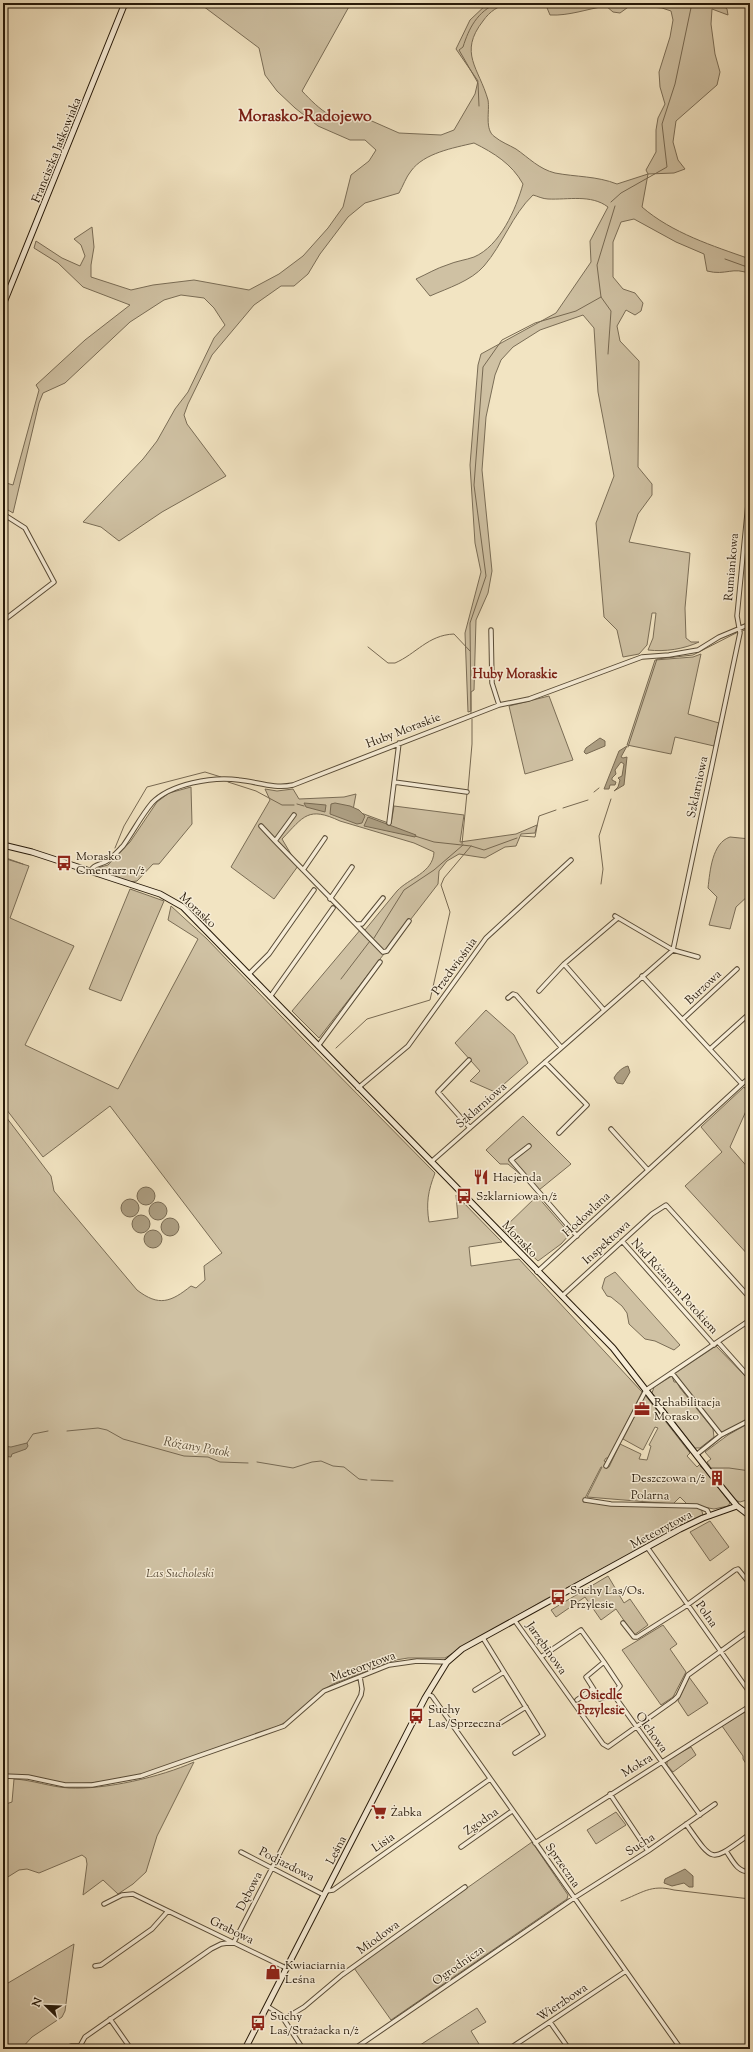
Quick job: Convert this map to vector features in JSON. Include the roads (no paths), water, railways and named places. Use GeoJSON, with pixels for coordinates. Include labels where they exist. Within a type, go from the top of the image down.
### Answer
{"type":"FeatureCollection","features":[{"type":"Feature","properties":{"kind":"street","name":"Franciszka Jaśkowiaka"},"geometry":{"type":"LineString","coordinates":[[3,304],[125,3]]}},
{"type":"Feature","properties":{"kind":"street","name":"Rumiankowa"},"geometry":{"type":"LineString","coordinates":[[739,628],[737,616],[750,484]]}},
{"type":"Feature","properties":{"kind":"street"},"geometry":{"type":"LineString","coordinates":[[3,514],[25,528],[54,582],[3,621]]}},
{"type":"Feature","properties":{"kind":"street","name":"Huby Moraskie"},"geometry":{"type":"LineString","coordinates":[[90,872],[94,866],[110,859],[120,849],[156,799],[175,788],[196,783],[234,779],[275,787],[284,787],[499,705],[530,699],[642,657],[669,655],[698,650],[739,628],[750,624]]}},
{"type":"Feature","properties":{"kind":"street","name":"Szklarniowa"},"geometry":{"type":"LineString","coordinates":[[431,1162],[673,950],[739,640],[739,628]]}},
{"type":"Feature","properties":{"kind":"street"},"geometry":{"type":"LineString","coordinates":[[491,630],[492,683],[499,705]]}},
{"type":"Feature","properties":{"kind":"street"},"geometry":{"type":"LineString","coordinates":[[389,823],[399,743]]}},
{"type":"Feature","properties":{"kind":"street"},"geometry":{"type":"LineString","coordinates":[[394,782],[467,792]]}},
{"type":"Feature","properties":{"kind":"street"},"geometry":{"type":"LineString","coordinates":[[275,841],[294,815]]}},
{"type":"Feature","properties":{"kind":"street"},"geometry":{"type":"LineString","coordinates":[[261,826],[330,899],[385,952],[410,921]]}},
{"type":"Feature","properties":{"kind":"street"},"geometry":{"type":"LineString","coordinates":[[303,870],[325,838]]}},
{"type":"Feature","properties":{"kind":"street","name":"Morasko"},"geometry":{"type":"LineString","coordinates":[[3,845],[32,852],[160,894],[175,901],[194,918],[612,1348],[737,1506],[750,1516]]}},
{"type":"Feature","properties":{"kind":"street","name":"Przedwiośnia"},"geometry":{"type":"LineString","coordinates":[[358,1088],[408,1046],[486,938],[571,860]]}},
{"type":"Feature","properties":{"kind":"street"},"geometry":{"type":"LineString","coordinates":[[330,899],[352,867]]}},
{"type":"Feature","properties":{"kind":"street"},"geometry":{"type":"LineString","coordinates":[[248,974],[269,954],[314,890]]}},
{"type":"Feature","properties":{"kind":"street"},"geometry":{"type":"LineString","coordinates":[[356,924],[362,924],[383,898]]}},
{"type":"Feature","properties":{"kind":"street"},"geometry":{"type":"LineString","coordinates":[[270,997],[334,908]]}},
{"type":"Feature","properties":{"kind":"street"},"geometry":{"type":"LineString","coordinates":[[539,991],[564,964],[616,917],[673,950],[698,958]]}},
{"type":"Feature","properties":{"kind":"street"},"geometry":{"type":"LineString","coordinates":[[318,1046],[380,962]]}},
{"type":"Feature","properties":{"kind":"street"},"geometry":{"type":"LineString","coordinates":[[564,964],[604,1010]]}},
{"type":"Feature","properties":{"kind":"street","name":"Burzowa"},"geometry":{"type":"LineString","coordinates":[[683,1019],[737,969]]}},
{"type":"Feature","properties":{"kind":"street"},"geometry":{"type":"LineString","coordinates":[[642,976],[742,1084]]}},
{"type":"Feature","properties":{"kind":"street"},"geometry":{"type":"LineString","coordinates":[[508,998],[512,994],[516,995],[562,1048]]}},
{"type":"Feature","properties":{"kind":"street"},"geometry":{"type":"LineString","coordinates":[[710,1049],[750,1012]]}},
{"type":"Feature","properties":{"kind":"street"},"geometry":{"type":"LineString","coordinates":[[470,1060],[438,1092],[470,1128]]}},
{"type":"Feature","properties":{"kind":"street"},"geometry":{"type":"LineString","coordinates":[[545,1062],[587,1105],[559,1133]]}},
{"type":"Feature","properties":{"kind":"street","name":"Hodowlana"},"geometry":{"type":"LineString","coordinates":[[537,1272],[750,1077]]}},
{"type":"Feature","properties":{"kind":"street"},"geometry":{"type":"LineString","coordinates":[[611,1129],[648,1170]]}},
{"type":"Feature","properties":{"kind":"street"},"geometry":{"type":"LineString","coordinates":[[528,1146],[511,1160],[577,1236]]}},
{"type":"Feature","properties":{"kind":"street","name":"Inspektowa"},"geometry":{"type":"LineString","coordinates":[[562,1296],[652,1214],[666,1205],[750,1298]]}},
{"type":"Feature","properties":{"kind":"street","name":"Nad Różanym Potokiem"},"geometry":{"type":"LineString","coordinates":[[622,1241],[716,1343]]}},
{"type":"Feature","properties":{"kind":"street","name":"Nad Różanym Potokiem"},"geometry":{"type":"LineString","coordinates":[[646,1390],[750,1320]]}},
{"type":"Feature","properties":{"kind":"street"},"geometry":{"type":"LineString","coordinates":[[716,1343],[750,1378]]}},
{"type":"Feature","properties":{"kind":"street"},"geometry":{"type":"LineString","coordinates":[[672,1373],[721,1436]]}},
{"type":"Feature","properties":{"kind":"street"},"geometry":{"type":"LineString","coordinates":[[606,1466],[646,1390]]}},
{"type":"Feature","properties":{"kind":"street"},"geometry":{"type":"LineString","coordinates":[[696,1455],[721,1436],[750,1420]]}},
{"type":"Feature","properties":{"kind":"street","name":"Polarna"},"geometry":{"type":"LineString","coordinates":[[585,1500],[611,1504],[696,1506],[707,1510],[710,1516]]}},
{"type":"Feature","properties":{"kind":"street","name":"Meteorytowa"},"geometry":{"type":"LineString","coordinates":[[3,1776],[28,1777],[65,1786],[92,1785],[141,1776],[284,1726],[324,1691],[394,1663],[431,1660],[447,1662],[460,1651],[684,1527],[737,1506]]}},
{"type":"Feature","properties":{"kind":"street","name":"Polna"},"geometry":{"type":"LineString","coordinates":[[647,1547],[688,1603],[750,1693]]}},
{"type":"Feature","properties":{"kind":"street"},"geometry":{"type":"LineString","coordinates":[[624,1623],[634,1637],[637,1637],[683,1608],[734,1570],[738,1569],[741,1571],[750,1584]]}},
{"type":"Feature","properties":{"kind":"street","name":"Jarzębinowa"},"geometry":{"type":"LineString","coordinates":[[515,1621],[605,1746],[608,1747],[636,1727]]}},
{"type":"Feature","properties":{"kind":"street"},"geometry":{"type":"LineString","coordinates":[[541,1657],[581,1630],[604,1662],[620,1686],[613,1694],[600,1699],[592,1689],[586,1676],[604,1662]]}},
{"type":"Feature","properties":{"kind":"street"},"geometry":{"type":"LineString","coordinates":[[636,1727],[678,1696],[688,1675],[750,1630]]}},
{"type":"Feature","properties":{"kind":"street"},"geometry":{"type":"LineString","coordinates":[[483,1639],[543,1735],[515,1753]]}},
{"type":"Feature","properties":{"kind":"street","name":"Leśna"},"geometry":{"type":"LineString","coordinates":[[245,2049],[427,1694],[447,1662]]}},
{"type":"Feature","properties":{"kind":"street"},"geometry":{"type":"LineString","coordinates":[[475,1690],[504,1672]]}},
{"type":"Feature","properties":{"kind":"street","name":"Dębowa"},"geometry":{"type":"LineString","coordinates":[[234,1942],[361,1695],[362,1689],[360,1677]]}},
{"type":"Feature","properties":{"kind":"street"},"geometry":{"type":"LineString","coordinates":[[577,1700],[592,1689]]}},
{"type":"Feature","properties":{"kind":"street","name":"Sprzeczna"},"geometry":{"type":"LineString","coordinates":[[427,1694],[432,1696],[681,2049]]}},
{"type":"Feature","properties":{"kind":"street","name":"Olchowa"},"geometry":{"type":"LineString","coordinates":[[613,1694],[700,1815]]}},
{"type":"Feature","properties":{"kind":"street","name":"Mokra"},"geometry":{"type":"LineString","coordinates":[[535,1843],[750,1706]]}},
{"type":"Feature","properties":{"kind":"street"},"geometry":{"type":"LineString","coordinates":[[497,1725],[526,1707]]}},
{"type":"Feature","properties":{"kind":"street","name":"Lisia"},"geometry":{"type":"LineString","coordinates":[[325,1893],[333,1890],[490,1779]]}},
{"type":"Feature","properties":{"kind":"street"},"geometry":{"type":"LineString","coordinates":[[610,1794],[648,1851]]}},
{"type":"Feature","properties":{"kind":"street","name":"Sucha"},"geometry":{"type":"LineString","coordinates":[[574,1898],[648,1851],[715,1804]]}},
{"type":"Feature","properties":{"kind":"street","name":"Zgodna"},"geometry":{"type":"LineString","coordinates":[[461,1847],[512,1811]]}},
{"type":"Feature","properties":{"kind":"street"},"geometry":{"type":"LineString","coordinates":[[686,1824],[706,1852],[711,1856],[720,1856],[750,1834]]}},
{"type":"Feature","properties":{"kind":"street"},"geometry":{"type":"LineString","coordinates":[[726,1851],[737,1867],[744,1872],[750,1872]]}},
{"type":"Feature","properties":{"kind":"street","name":"Podjazdowa"},"geometry":{"type":"LineString","coordinates":[[241,1852],[325,1893]]}},
{"type":"Feature","properties":{"kind":"street","name":"Miodowa"},"geometry":{"type":"LineString","coordinates":[[284,2018],[304,2007],[342,1975],[465,1887]]}},
{"type":"Feature","properties":{"kind":"street","name":"Grabowa"},"geometry":{"type":"LineString","coordinates":[[104,1904],[129,1893],[286,1968]]}},
{"type":"Feature","properties":{"kind":"street","name":"Ogrodnicza"},"geometry":{"type":"LineString","coordinates":[[354,2049],[574,1898]]}},
{"type":"Feature","properties":{"kind":"street"},"geometry":{"type":"LineString","coordinates":[[95,1966],[101,1965],[152,1929],[168,1911]]}},
{"type":"Feature","properties":{"kind":"street"},"geometry":{"type":"LineString","coordinates":[[67,2049],[71,2046],[81,2048],[85,2037],[146,1994],[211,1949],[220,1944],[234,1942]]}},
{"type":"Feature","properties":{"kind":"street","name":"Wierzbowa"},"geometry":{"type":"LineString","coordinates":[[508,2049],[626,1972]]}},
{"type":"Feature","properties":{"kind":"street"},"geometry":{"type":"LineString","coordinates":[[146,1994],[149,1998]]}},
{"type":"Feature","properties":{"kind":"street"},"geometry":{"type":"LineString","coordinates":[[267,2006],[284,2018],[303,2049]]}},
{"type":"Feature","properties":{"kind":"street"},"geometry":{"type":"LineString","coordinates":[[110,2019],[131,2049]]}},
{"type":"Feature","properties":{"kind":"street"},"geometry":{"type":"LineString","coordinates":[[550,2022],[569,2049]]}},
{"type":"Feature","properties":{"kind":"waterway"},"geometry":{"type":"LineString","coordinates":[[479,106],[478,83],[459,50],[463,47],[471,27],[479,16],[497,3]]}},
{"type":"Feature","properties":{"kind":"waterway"},"geometry":{"type":"LineString","coordinates":[[611,202],[621,193],[667,167],[662,124],[675,84],[692,3]]}},
{"type":"Feature","properties":{"kind":"waterway"},"geometry":{"type":"LineString","coordinates":[[608,354],[611,311],[601,297],[597,265],[615,206]]}},
{"type":"Feature","properties":{"kind":"waterway"},"geometry":{"type":"LineString","coordinates":[[725,259],[750,268]]}},
{"type":"Feature","properties":{"kind":"waterway"},"geometry":{"type":"LineString","coordinates":[[471,713],[470,623],[486,576],[474,485],[483,367],[502,340],[535,323],[576,311],[601,297]]}},
{"type":"Feature","properties":{"kind":"waterway"},"geometry":{"type":"LineString","coordinates":[[742,631],[750,628]]}},
{"type":"Feature","properties":{"kind":"waterway"},"geometry":{"type":"LineString","coordinates":[[628,747],[657,659],[693,655],[738,632]]}},
{"type":"Feature","properties":{"kind":"waterway"},"geometry":{"type":"LineString","coordinates":[[368,647],[388,663],[395,663],[429,641],[445,635],[454,634],[470,651]]}},
{"type":"Feature","properties":{"kind":"waterway"},"geometry":{"type":"LineString","coordinates":[[468,790],[472,744],[472,719]]}},
{"type":"Feature","properties":{"kind":"waterway"},"geometry":{"type":"LineString","coordinates":[[115,848],[124,826],[147,787],[205,772],[221,777]]}},
{"type":"Feature","properties":{"kind":"waterway"},"geometry":{"type":"LineString","coordinates":[[228,782],[256,791],[282,805],[294,805]]}},
{"type":"Feature","properties":{"kind":"waterway"},"geometry":{"type":"LineString","coordinates":[[594,792],[599,788]]}},
{"type":"Feature","properties":{"kind":"waterway"},"geometry":{"type":"LineString","coordinates":[[462,844],[467,793]]}},
{"type":"Feature","properties":{"kind":"waterway"},"geometry":{"type":"LineString","coordinates":[[601,884],[603,869],[599,836],[611,799]]}},
{"type":"Feature","properties":{"kind":"waterway"},"geometry":{"type":"LineString","coordinates":[[563,808],[588,800]]}},
{"type":"Feature","properties":{"kind":"waterway"},"geometry":{"type":"LineString","coordinates":[[297,804],[304,806]]}},
{"type":"Feature","properties":{"kind":"waterway"},"geometry":{"type":"LineString","coordinates":[[521,836],[535,837],[539,816],[556,810]]}},
{"type":"Feature","properties":{"kind":"waterway"},"geometry":{"type":"LineString","coordinates":[[415,836],[434,842],[471,846],[484,850],[517,838]]}},
{"type":"Feature","properties":{"kind":"waterway"},"geometry":{"type":"LineString","coordinates":[[374,938],[404,890],[434,870],[463,845]]}},
{"type":"Feature","properties":{"kind":"waterway"},"geometry":{"type":"LineString","coordinates":[[336,1048],[367,1019],[430,1000],[450,912],[441,885],[444,878],[471,846]]}},
{"type":"Feature","properties":{"kind":"waterway"},"geometry":{"type":"LineString","coordinates":[[3,857],[23,864]]}},
{"type":"Feature","properties":{"kind":"waterway"},"geometry":{"type":"LineString","coordinates":[[341,979],[370,941]]}},
{"type":"Feature","properties":{"kind":"waterway","name":"Różany Potok"},"geometry":{"type":"LineString","coordinates":[[67,1431],[98,1428],[107,1430],[123,1439],[184,1456],[208,1457],[220,1462],[248,1463]]}},
{"type":"Feature","properties":{"kind":"waterway","name":"Różany Potok"},"geometry":{"type":"LineString","coordinates":[[27,1443],[33,1434],[48,1431]]}},
{"type":"Feature","properties":{"kind":"waterway","name":"Różany Potok"},"geometry":{"type":"LineString","coordinates":[[257,1462],[293,1468],[312,1462],[321,1461],[333,1466],[344,1467],[359,1479],[367,1480]]}},
{"type":"Feature","properties":{"kind":"waterway","name":"Różany Potok"},"geometry":{"type":"LineString","coordinates":[[700,1466],[705,1471]]}},
{"type":"Feature","properties":{"kind":"waterway","name":"Różany Potok"},"geometry":{"type":"LineString","coordinates":[[710,1468],[729,1468],[750,1471]]}},
{"type":"Feature","properties":{"kind":"waterway","name":"Różany Potok"},"geometry":{"type":"LineString","coordinates":[[371,1480],[393,1481]]}},
{"type":"Feature","properties":{"kind":"waterway"},"geometry":{"type":"LineString","coordinates":[[621,1901],[647,1890],[659,1888],[750,1899]]}},
{"type":"Feature","properties":{"kind":"place","name":"Morasko Cmentarz n/ż"},"geometry":{"type":"Point","coordinates":[64,863]}},
{"type":"Feature","properties":{"kind":"place","name":"Hacjenda"},"geometry":{"type":"Point","coordinates":[481,1177]}},
{"type":"Feature","properties":{"kind":"place","name":"Szklarniowa n/ż"},"geometry":{"type":"Point","coordinates":[464,1196]}},
{"type":"Feature","properties":{"kind":"place","name":"Rehabilitacja Morasko"},"geometry":{"type":"Point","coordinates":[642,1409]}},
{"type":"Feature","properties":{"kind":"place","name":"Deszczowa n/ż"},"geometry":{"type":"Point","coordinates":[717,1478]}},
{"type":"Feature","properties":{"kind":"place","name":"Suchy Las/Os. Przylesie"},"geometry":{"type":"Point","coordinates":[558,1597]}},
{"type":"Feature","properties":{"kind":"place","name":"Suchy Las/Sprzeczna"},"geometry":{"type":"Point","coordinates":[416,1716]}},
{"type":"Feature","properties":{"kind":"place","name":"Żabka"},"geometry":{"type":"Point","coordinates":[379,1812]}},
{"type":"Feature","properties":{"kind":"place","name":"Kwiaciarnia Leśna"},"geometry":{"type":"Point","coordinates":[273,1972]}},
{"type":"Feature","properties":{"kind":"place","name":"Suchy Las/Strażacka n/ż"},"geometry":{"type":"Point","coordinates":[258,2023]}},
{"type":"Feature","properties":{"kind":"district","name":"Morasko-Radojewo"},"geometry":{"type":"Point","coordinates":[305,115]}},
{"type":"Feature","properties":{"kind":"district","name":"Huby Moraskie"},"geometry":{"type":"Point","coordinates":[515,673]}},
{"type":"Feature","properties":{"kind":"district","name":"Osiedle Przylesie"},"geometry":{"type":"Point","coordinates":[601,1702]}},
{"type":"Feature","properties":{"kind":"park label","name":"Las Sucholeski"},"geometry":{"type":"Point","coordinates":[180,1573]}}]}
